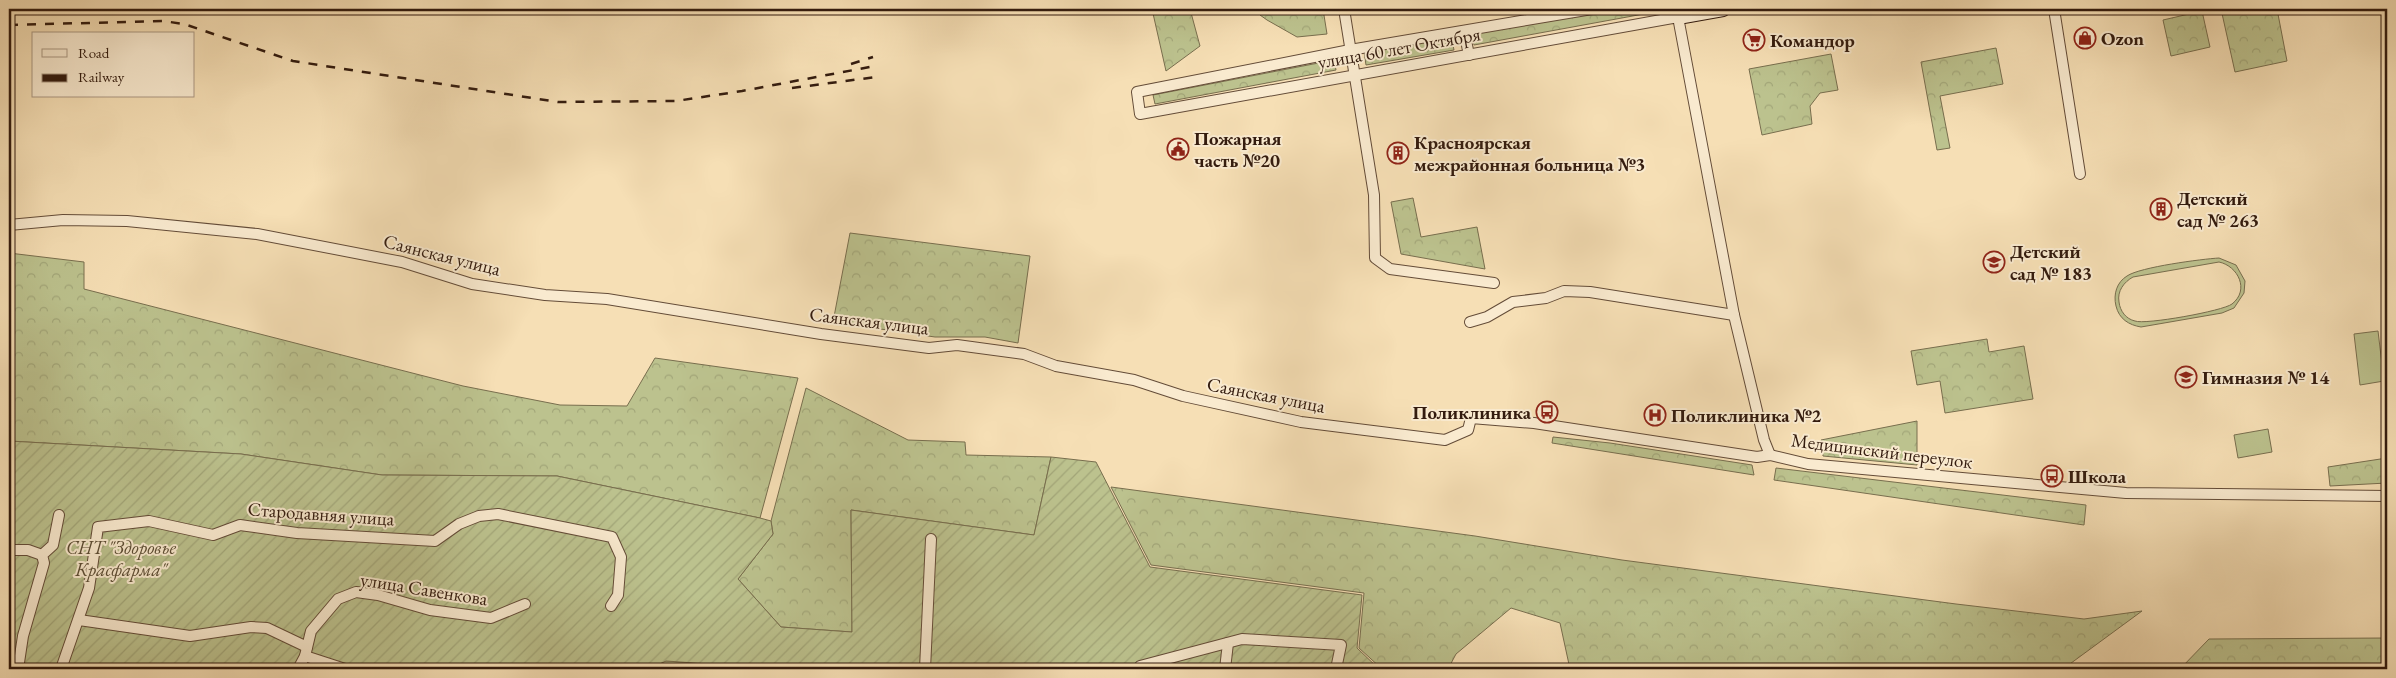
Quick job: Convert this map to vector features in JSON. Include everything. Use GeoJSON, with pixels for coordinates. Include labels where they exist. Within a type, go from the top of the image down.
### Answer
{"type":"FeatureCollection","features":[{"type":"Feature","properties":{"kind":"main road","name":"улица 60 лет Октября"},"geometry":{"type":"LineString","coordinates":[[1678,13],[1716,9]]}},
{"type":"Feature","properties":{"kind":"street"},"geometry":{"type":"LineString","coordinates":[[1344,9],[1374,195],[1376,258],[1390,269],[1494,283]]}},
{"type":"Feature","properties":{"kind":"street","name":"улица 60 лет Октября"},"geometry":{"type":"LineString","coordinates":[[1592,9],[1350,50],[1137,92],[1140,114],[1353,74],[1469,55],[1678,13]]}},
{"type":"Feature","properties":{"kind":"street"},"geometry":{"type":"LineString","coordinates":[[2054,9],[2080,174]]}},
{"type":"Feature","properties":{"kind":"street","name":"Медицинский переулок"},"geometry":{"type":"LineString","coordinates":[[1678,13],[1734,314],[1762,432],[1770,455],[1808,464],[2126,493],[2387,496]]}},
{"type":"Feature","properties":{"kind":"street"},"geometry":{"type":"LineString","coordinates":[[1464,31],[1469,55]]}},
{"type":"Feature","properties":{"kind":"street","name":"Саянская улица"},"geometry":{"type":"LineString","coordinates":[[9,225],[47,221],[127,221],[257,234],[402,262],[472,284],[544,295],[607,299],[821,334],[929,348],[957,345],[1024,354],[1056,366],[1134,380],[1183,396],[1301,422],[1445,440],[1468,430],[1471,418],[1534,423],[1757,457],[1770,455]]}},
{"type":"Feature","properties":{"kind":"street"},"geometry":{"type":"LineString","coordinates":[[1470,322],[1487,317],[1514,302],[1546,298],[1564,291],[1590,292],[1734,314]]}},
{"type":"Feature","properties":{"kind":"street","name":"Стародавняя улица"},"geometry":{"type":"LineString","coordinates":[[62,669],[89,588],[98,526],[149,521],[213,535],[240,525],[297,533],[435,541],[459,524],[479,516],[498,514],[612,537],[620,557],[618,595],[611,606]]}},
{"type":"Feature","properties":{"kind":"street"},"geometry":{"type":"LineString","coordinates":[[42,555],[52,545],[59,515]]}},
{"type":"Feature","properties":{"kind":"street"},"geometry":{"type":"LineString","coordinates":[[925,669],[931,539]]}},
{"type":"Feature","properties":{"kind":"street"},"geometry":{"type":"LineString","coordinates":[[9,550],[28,550],[42,555]]}},
{"type":"Feature","properties":{"kind":"street"},"geometry":{"type":"LineString","coordinates":[[18,669],[23,636],[44,564],[42,555]]}},
{"type":"Feature","properties":{"kind":"street","name":"улица Савенкова"},"geometry":{"type":"LineString","coordinates":[[298,669],[306,652],[310,631],[338,599],[356,592],[378,595],[430,610],[491,618],[525,604]]}},
{"type":"Feature","properties":{"kind":"street"},"geometry":{"type":"LineString","coordinates":[[79,620],[190,636],[251,627],[267,628],[306,652],[345,669]]}},
{"type":"Feature","properties":{"kind":"street"},"geometry":{"type":"LineString","coordinates":[[1140,666],[1242,639],[1341,645],[1336,669]]}},
{"type":"Feature","properties":{"kind":"street"},"geometry":{"type":"LineString","coordinates":[[1225,669],[1228,643]]}},
{"type":"Feature","properties":{"kind":"green space"},"geometry":{"type":"Polygon","coordinates":[[[1152,9],[1190,9],[1200,46],[1166,71],[1152,9]]]}},
{"type":"Feature","properties":{"kind":"green space"},"geometry":{"type":"Polygon","coordinates":[[[1259,9],[1323,9],[1327,34],[1297,37],[1260,15],[1259,9]]]}},
{"type":"Feature","properties":{"kind":"green space"},"geometry":{"type":"Polygon","coordinates":[[[1614,9],[1660,9],[1660,11],[1474,45],[1472,34],[1614,9]]]}},
{"type":"Feature","properties":{"kind":"green space"},"geometry":{"type":"Polygon","coordinates":[[[2221,9],[2277,9],[2287,61],[2235,72],[2221,9]]]}},
{"type":"Feature","properties":{"kind":"green space"},"geometry":{"type":"Polygon","coordinates":[[[2202,11],[2210,47],[2171,56],[2163,20],[2202,11]]]}},
{"type":"Feature","properties":{"kind":"green space"},"geometry":{"type":"Polygon","coordinates":[[[1451,36],[1454,50],[1366,65],[1364,52],[1451,36]]]}},
{"type":"Feature","properties":{"kind":"green space"},"geometry":{"type":"Polygon","coordinates":[[[1996,48],[2003,84],[1940,96],[1950,148],[1937,150],[1921,62],[1996,48]]]}},
{"type":"Feature","properties":{"kind":"green space"},"geometry":{"type":"Polygon","coordinates":[[[1831,54],[1838,90],[1820,93],[1810,106],[1812,124],[1762,135],[1749,69],[1831,54]]]}},
{"type":"Feature","properties":{"kind":"green space"},"geometry":{"type":"Polygon","coordinates":[[[1334,60],[1336,70],[1155,104],[1153,95],[1334,60]]]}},
{"type":"Feature","properties":{"kind":"green space"},"geometry":{"type":"Polygon","coordinates":[[[1413,198],[1421,237],[1477,227],[1485,269],[1401,254],[1391,202],[1413,198]]]}},
{"type":"Feature","properties":{"kind":"green space"},"geometry":{"type":"Polygon","coordinates":[[[850,233],[1030,256],[1018,343],[985,337],[935,337],[833,322],[850,233]]]}},
{"type":"Feature","properties":{"kind":"green space"},"geometry":{"type":"Polygon","coordinates":[[[9,253],[84,262],[84,289],[463,386],[560,405],[627,406],[655,358],[798,378],[760,518],[557,476],[382,475],[241,454],[9,441],[9,253]]]}},
{"type":"Feature","properties":{"kind":"green space"},"geometry":{"type":"Polygon","coordinates":[[[2219,258],[2236,265],[2245,281],[2244,293],[2234,308],[2222,313],[2141,327],[2129,323],[2117,311],[2115,302],[2118,285],[2127,276],[2157,267],[2219,258]],[[2219,262],[2133,277],[2124,284],[2120,291],[2121,308],[2129,318],[2142,322],[2184,317],[2226,307],[2237,298],[2241,286],[2236,273],[2226,264],[2219,262]]]}},
{"type":"Feature","properties":{"kind":"green space"},"geometry":{"type":"Polygon","coordinates":[[[2378,331],[2384,381],[2360,385],[2354,334],[2378,331]]]}},
{"type":"Feature","properties":{"kind":"green space"},"geometry":{"type":"Polygon","coordinates":[[[1987,339],[1989,352],[2024,346],[2033,399],[1945,413],[1940,381],[1917,385],[1911,351],[1987,339]]]}},
{"type":"Feature","properties":{"kind":"green space"},"geometry":{"type":"Polygon","coordinates":[[[806,388],[908,440],[965,442],[966,455],[1051,457],[1034,535],[851,510],[852,632],[781,627],[738,579],[773,534],[771,521],[806,388]]]}},
{"type":"Feature","properties":{"kind":"green space"},"geometry":{"type":"Polygon","coordinates":[[[1917,421],[1917,465],[1823,456],[1821,440],[1917,421]]]}},
{"type":"Feature","properties":{"kind":"green space"},"geometry":{"type":"Polygon","coordinates":[[[2268,429],[2272,452],[2238,458],[2234,435],[2268,429]]]}},
{"type":"Feature","properties":{"kind":"green space"},"geometry":{"type":"Polygon","coordinates":[[[1553,437],[1610,443],[1752,465],[1754,475],[1552,443],[1553,437]]]}},
{"type":"Feature","properties":{"kind":"green space","name":"СНТ \"Здоровье Красфарма\""},"geometry":{"type":"Polygon","coordinates":[[[9,441],[241,454],[382,475],[557,476],[760,518],[771,521],[773,534],[738,579],[781,627],[852,632],[851,510],[1034,535],[1051,457],[1096,462],[1150,567],[1362,595],[1357,648],[1379,669],[779,669],[666,661],[649,669],[9,669],[9,441]]]}},
{"type":"Feature","properties":{"kind":"green space"},"geometry":{"type":"Polygon","coordinates":[[[2387,458],[2387,483],[2330,486],[2328,467],[2387,458]]]}},
{"type":"Feature","properties":{"kind":"green space"},"geometry":{"type":"Polygon","coordinates":[[[1776,468],[2086,505],[2084,525],[1774,480],[1776,468]]]}},
{"type":"Feature","properties":{"kind":"green space"},"geometry":{"type":"Polygon","coordinates":[[[1111,487],[1475,536],[1622,560],[1956,604],[2084,619],[2142,611],[2063,669],[1570,669],[1560,623],[1511,608],[1456,654],[1448,669],[1382,669],[1359,648],[1364,593],[1151,565],[1111,487]]]}},
{"type":"Feature","properties":{"kind":"green space"},"geometry":{"type":"Polygon","coordinates":[[[2387,638],[2387,669],[2180,669],[2209,639],[2387,638]]]}},
{"type":"Feature","properties":{"kind":"green space"},"geometry":{"type":"Polygon","coordinates":[[[666,661],[779,669],[649,669],[666,661]]]}},
{"type":"Feature","properties":{"kind":"railway"},"geometry":{"type":"LineString","coordinates":[[9,25],[163,21],[184,24],[293,61],[558,102],[676,101],[742,91],[875,66]]}},
{"type":"Feature","properties":{"kind":"railway"},"geometry":{"type":"LineString","coordinates":[[851,64],[873,57]]}},
{"type":"Feature","properties":{"kind":"railway"},"geometry":{"type":"LineString","coordinates":[[792,88],[876,77]]}},
{"type":"Feature","properties":{"kind":"place","name":"Ozon"},"geometry":{"type":"Point","coordinates":[2085,38]}},
{"type":"Feature","properties":{"kind":"place","name":"Командор"},"geometry":{"type":"Point","coordinates":[1754,40]}},
{"type":"Feature","properties":{"kind":"place","name":"Пожарная часть №20"},"geometry":{"type":"Point","coordinates":[1178,149]}},
{"type":"Feature","properties":{"kind":"place","name":"Красноярская межрайонная больница №3"},"geometry":{"type":"Point","coordinates":[1398,153]}},
{"type":"Feature","properties":{"kind":"place","name":"Детский сад № 263"},"geometry":{"type":"Point","coordinates":[2161,209]}},
{"type":"Feature","properties":{"kind":"place","name":"Детский сад № 183"},"geometry":{"type":"Point","coordinates":[1994,262]}},
{"type":"Feature","properties":{"kind":"place","name":"Гимназия № 14"},"geometry":{"type":"Point","coordinates":[2186,377]}},
{"type":"Feature","properties":{"kind":"place","name":"Поликлиника"},"geometry":{"type":"Point","coordinates":[1547,412]}},
{"type":"Feature","properties":{"kind":"place","name":"Поликлиника №2"},"geometry":{"type":"Point","coordinates":[1655,415]}},
{"type":"Feature","properties":{"kind":"place","name":"Школа"},"geometry":{"type":"Point","coordinates":[2052,476]}}]}
